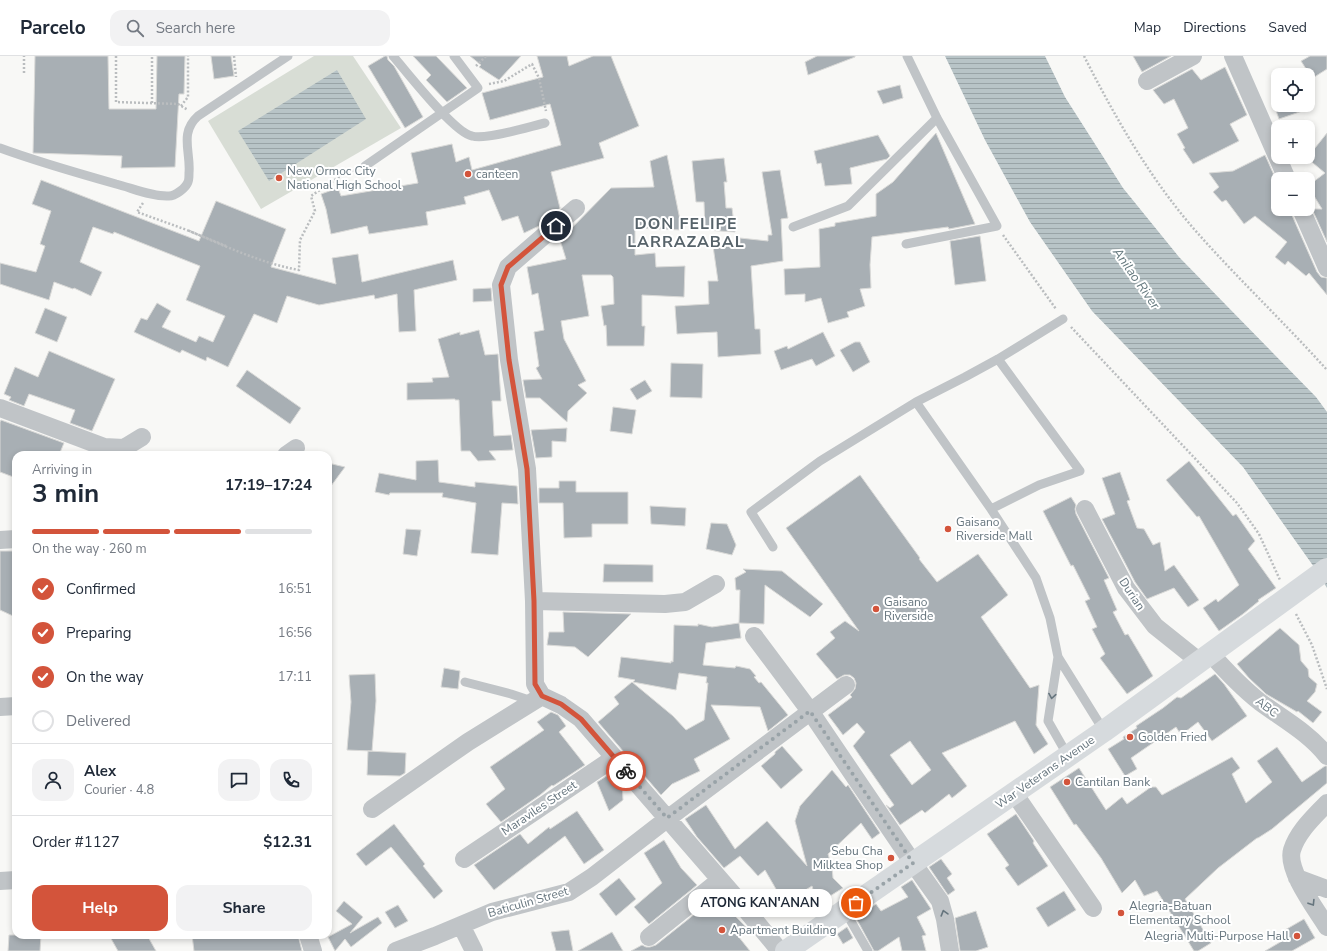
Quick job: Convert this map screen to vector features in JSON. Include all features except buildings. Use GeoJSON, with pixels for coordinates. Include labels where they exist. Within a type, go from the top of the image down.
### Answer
{"type":"FeatureCollection","features":[{"type":"Feature","properties":{"kind":"main road","name":"War Veterans Avenue"},"geometry":{"type":"LineString","coordinates":[[786,951],[1104,731],[1327,569]]}},
{"type":"Feature","properties":{"kind":"street"},"geometry":{"type":"LineString","coordinates":[[1147,81],[1193,56]]}},
{"type":"Feature","properties":{"kind":"street"},"geometry":{"type":"LineString","coordinates":[[1233,56],[1284,172]]}},
{"type":"Feature","properties":{"kind":"street"},"geometry":{"type":"LineString","coordinates":[[538,699],[535,684],[534,601],[527,469],[509,360],[501,285],[508,267],[576,208]]}},
{"type":"Feature","properties":{"kind":"street"},"geometry":{"type":"LineString","coordinates":[[1304,216],[1327,268]]}},
{"type":"Feature","properties":{"kind":"street"},"geometry":{"type":"LineString","coordinates":[[0,408],[104,447],[124,448],[142,437]]}},
{"type":"Feature","properties":{"kind":"street","name":"Durian"},"geometry":{"type":"LineString","coordinates":[[1085,509],[1126,588],[1155,626],[1206,658]]}},
{"type":"Feature","properties":{"kind":"street"},"geometry":{"type":"LineString","coordinates":[[0,540],[12,539]]}},
{"type":"Feature","properties":{"kind":"street"},"geometry":{"type":"LineString","coordinates":[[534,601],[665,604],[685,602],[716,584]]}},
{"type":"Feature","properties":{"kind":"street"},"geometry":{"type":"LineString","coordinates":[[754,636],[810,711],[913,863],[940,900],[945,919],[950,951]]}},
{"type":"Feature","properties":{"kind":"street","name":"ABC"},"geometry":{"type":"LineString","coordinates":[[1206,658],[1245,690],[1306,735],[1327,756]]}},
{"type":"Feature","properties":{"kind":"street","name":"Baticulin Street"},"geometry":{"type":"LineString","coordinates":[[396,951],[492,912],[569,892],[592,877],[667,818],[846,685]]}},
{"type":"Feature","properties":{"kind":"street"},"geometry":{"type":"LineString","coordinates":[[372,809],[468,742],[538,699],[561,704],[581,719],[780,951]]}},
{"type":"Feature","properties":{"kind":"street"},"geometry":{"type":"LineString","coordinates":[[0,706],[12,706]]}},
{"type":"Feature","properties":{"kind":"street","name":"Maraviles Street"},"geometry":{"type":"LineString","coordinates":[[464,858],[614,758]]}},
{"type":"Feature","properties":{"kind":"street"},"geometry":{"type":"LineString","coordinates":[[1014,794],[1093,908]]}},
{"type":"Feature","properties":{"kind":"street"},"geometry":{"type":"LineString","coordinates":[[1327,803],[1298,838],[1292,851],[1291,862],[1297,878],[1327,927]]}},
{"type":"Feature","properties":{"kind":"street"},"geometry":{"type":"LineString","coordinates":[[1297,878],[1327,889]]}},
{"type":"Feature","properties":{"kind":"street"},"geometry":{"type":"LineString","coordinates":[[0,882],[12,880]]}},
{"type":"Feature","properties":{"kind":"street"},"geometry":{"type":"LineString","coordinates":[[648,937],[720,880]]}},
{"type":"Feature","properties":{"kind":"street"},"geometry":{"type":"LineString","coordinates":[[461,925],[474,951]]}},
{"type":"Feature","properties":{"kind":"street"},"geometry":{"type":"LineString","coordinates":[[309,939],[313,951]]}},
{"type":"Feature","properties":{"kind":"lane"},"geometry":{"type":"LineString","coordinates":[[0,148],[30,159],[150,193],[170,196],[179,192],[188,183],[190,169],[188,130],[192,122],[198,116],[288,56]]}},
{"type":"Feature","properties":{"kind":"lane"},"geometry":{"type":"LineString","coordinates":[[393,56],[443,113],[462,132],[472,137],[490,136],[544,123]]}},
{"type":"Feature","properties":{"kind":"lane"},"geometry":{"type":"LineString","coordinates":[[365,166],[478,88],[454,56]]}},
{"type":"Feature","properties":{"kind":"lane"},"geometry":{"type":"LineString","coordinates":[[906,244],[997,226],[937,118],[907,56]]}},
{"type":"Feature","properties":{"kind":"lane"},"geometry":{"type":"LineString","coordinates":[[793,227],[848,206],[937,118]]}},
{"type":"Feature","properties":{"kind":"lane"},"geometry":{"type":"LineString","coordinates":[[773,547],[751,512],[820,461],[916,402],[998,359],[1063,319]]}},
{"type":"Feature","properties":{"kind":"lane"},"geometry":{"type":"LineString","coordinates":[[991,509],[1039,485],[1080,471],[998,359]]}},
{"type":"Feature","properties":{"kind":"lane"},"geometry":{"type":"LineString","coordinates":[[916,402],[991,509],[1036,578],[1050,618],[1058,657],[1104,731]]}},
{"type":"Feature","properties":{"kind":"lane"},"geometry":{"type":"LineString","coordinates":[[1058,657],[1048,721],[1068,756]]}},
{"type":"Feature","properties":{"kind":"lane"},"geometry":{"type":"LineString","coordinates":[[465,682],[511,694],[538,699]]}},
{"type":"Feature","properties":{"kind":"lane"},"geometry":{"type":"LineString","coordinates":[[845,911],[868,951]]}},
{"type":"Feature","properties":{"kind":"path"},"geometry":{"type":"LineString","coordinates":[[24,56],[24,73]]}},
{"type":"Feature","properties":{"kind":"path"},"geometry":{"type":"LineString","coordinates":[[116,56],[116,102],[178,104],[198,116]]}},
{"type":"Feature","properties":{"kind":"path"},"geometry":{"type":"LineString","coordinates":[[152,56],[152,103]]}},
{"type":"Feature","properties":{"kind":"path"},"geometry":{"type":"LineString","coordinates":[[181,106],[188,97],[188,56]]}},
{"type":"Feature","properties":{"kind":"path"},"geometry":{"type":"LineString","coordinates":[[234,56],[236,74],[240,89]]}},
{"type":"Feature","properties":{"kind":"path"},"geometry":{"type":"LineString","coordinates":[[1084,56],[1104,95],[1133,145],[1161,187],[1194,229],[1327,370]]}},
{"type":"Feature","properties":{"kind":"path"},"geometry":{"type":"LineString","coordinates":[[478,88],[504,81],[532,64],[539,78],[547,112],[544,123]]}},
{"type":"Feature","properties":{"kind":"path"},"geometry":{"type":"LineString","coordinates":[[150,193],[137,212],[187,230],[264,261],[299,270],[300,240],[315,211],[312,196],[339,177],[365,166]]}},
{"type":"Feature","properties":{"kind":"path"},"geometry":{"type":"LineString","coordinates":[[997,226],[1063,319],[1182,443],[1237,503],[1259,534],[1294,593],[1327,689]]}},
{"type":"Feature","properties":{"kind":"shaded area"},"geometry":{"type":"Polygon","coordinates":[[[314,56],[353,56],[401,128],[261,209],[208,121],[314,56]]]}},
{"type":"Feature","properties":{"kind":"water","name":"Anilao River"},"geometry":{"type":"Polygon","coordinates":[[[945,56],[1045,56],[1065,97],[1123,188],[1179,257],[1316,397],[1327,412],[1327,588],[1314,567],[1243,467],[1092,311],[1030,222],[985,140],[945,56]]]}},
{"type":"Feature","properties":{"kind":"water"},"geometry":{"type":"Polygon","coordinates":[[[337,70],[366,119],[269,181],[238,131],[337,70]]]}},
{"type":"Feature","properties":{"kind":"way so far"},"geometry":{"type":"LineString","coordinates":[[626,771],[667,818],[810,711],[913,863],[856,903]]}},
{"type":"Feature","properties":{"kind":"place","name":"canteen"},"geometry":{"type":"Point","coordinates":[468,174]}},
{"type":"Feature","properties":{"kind":"place","name":"New Ormoc City National High School"},"geometry":{"type":"Point","coordinates":[279,178]}},
{"type":"Feature","properties":{"kind":"place","name":"Gaisano Riverside Mall"},"geometry":{"type":"Point","coordinates":[948,529]}},
{"type":"Feature","properties":{"kind":"place","name":"Gaisano Riverside"},"geometry":{"type":"Point","coordinates":[876,609]}},
{"type":"Feature","properties":{"kind":"place","name":"Golden Fried"},"geometry":{"type":"Point","coordinates":[1130,737]}},
{"type":"Feature","properties":{"kind":"place","name":"Cantilan Bank"},"geometry":{"type":"Point","coordinates":[1067,782]}},
{"type":"Feature","properties":{"kind":"place","name":"Sebu Cha Milktea Shop"},"geometry":{"type":"Point","coordinates":[891,858]}},
{"type":"Feature","properties":{"kind":"place","name":"ATONG KAN'ANAN"},"geometry":{"type":"Point","coordinates":[856,903]}},
{"type":"Feature","properties":{"kind":"place","name":"Alegria-Batuan Elementary School"},"geometry":{"type":"Point","coordinates":[1121,913]}},
{"type":"Feature","properties":{"kind":"place","name":"Apartment Building"},"geometry":{"type":"Point","coordinates":[722,930]}},
{"type":"Feature","properties":{"kind":"place","name":"Alegria Multi-Purpose Hall"},"geometry":{"type":"Point","coordinates":[1297,936]}},
{"type":"Feature","properties":{"kind":"district","name":"DON FELIPE LARRAZABAL"},"geometry":{"type":"Point","coordinates":[686,232]}},
{"type":"Feature","properties":{"kind":"route"},"geometry":{"type":"LineString","coordinates":[[556,226],[508,267],[501,285],[509,360],[527,469],[534,601],[535,684],[542,696],[561,704],[581,719],[626,771]]}}]}
